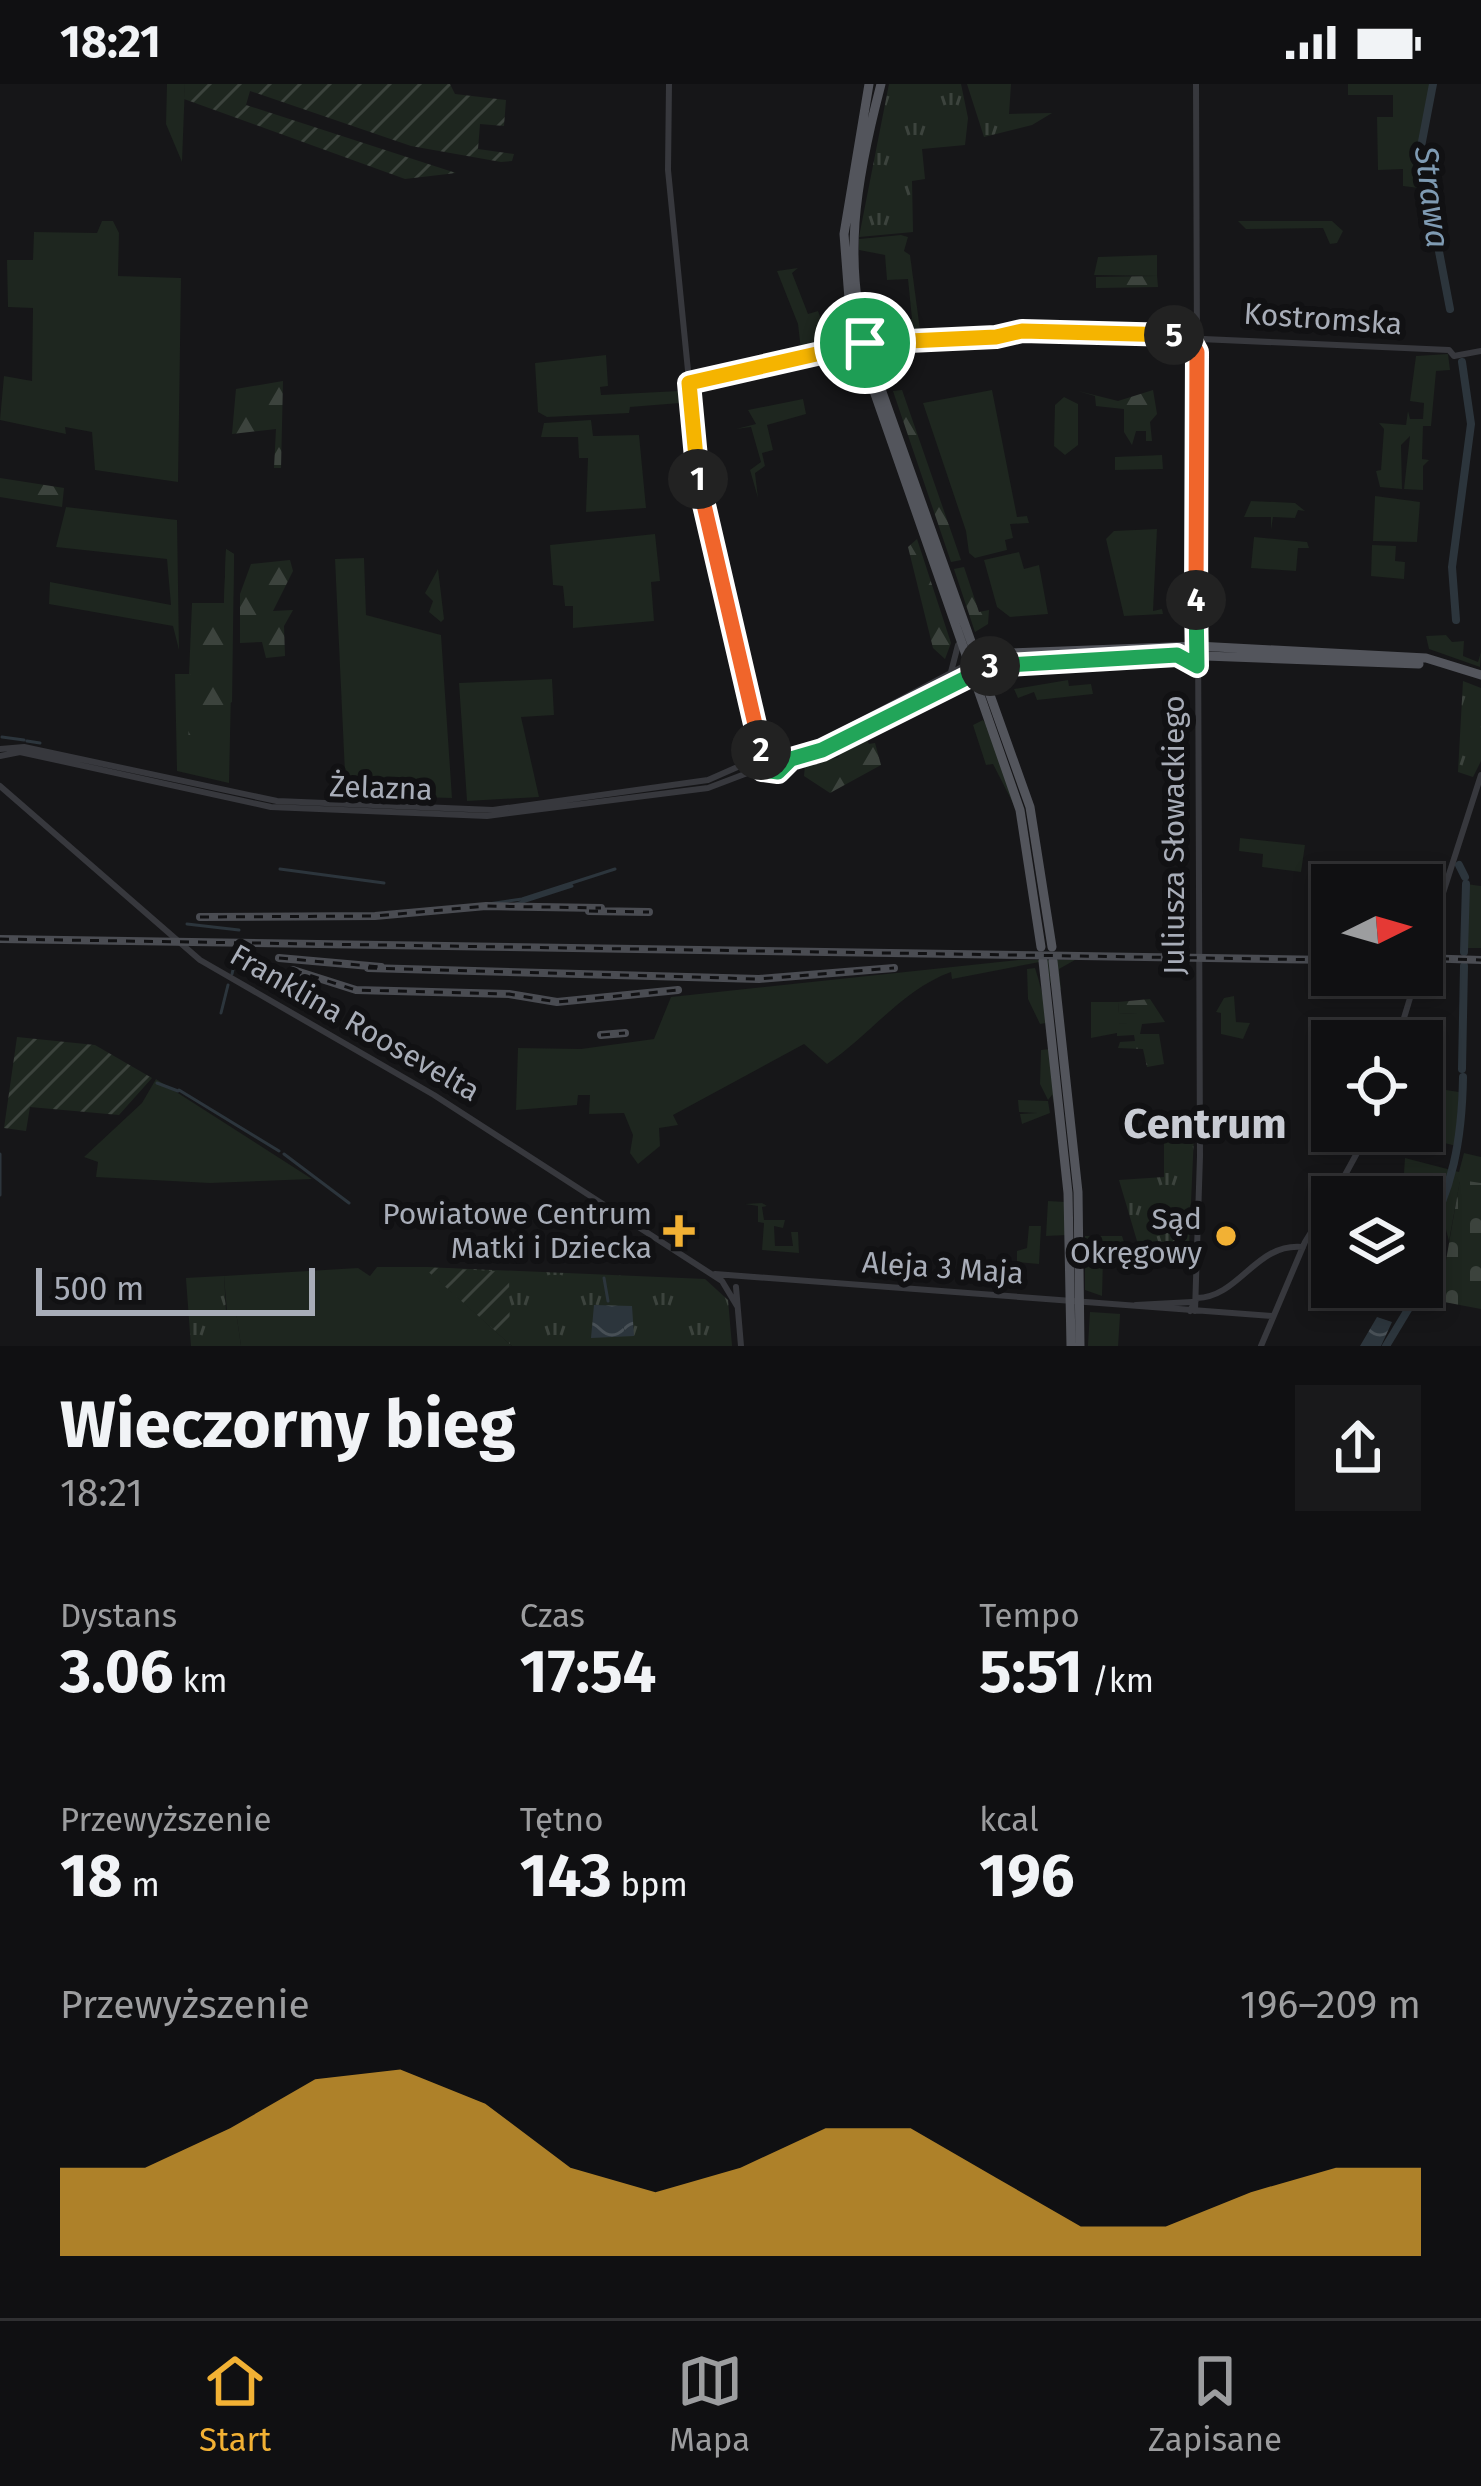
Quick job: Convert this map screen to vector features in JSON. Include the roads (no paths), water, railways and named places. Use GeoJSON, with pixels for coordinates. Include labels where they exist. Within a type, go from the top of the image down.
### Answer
{"type":"FeatureCollection","features":[{"type":"Feature","properties":{"kind":"main road"},"geometry":{"type":"LineString","coordinates":[[869,84],[843,239],[860,343],[957,635],[974,667]]}},
{"type":"Feature","properties":{"kind":"main road"},"geometry":{"type":"LineString","coordinates":[[860,343],[851,239],[880,84]]}},
{"type":"Feature","properties":{"kind":"main road"},"geometry":{"type":"LineString","coordinates":[[902,465],[969,640],[1026,832],[1046,947]]}},
{"type":"Feature","properties":{"kind":"main road"},"geometry":{"type":"LineString","coordinates":[[969,640],[999,654]]}},
{"type":"Feature","properties":{"kind":"main road"},"geometry":{"type":"LineString","coordinates":[[974,667],[1183,650]]}},
{"type":"Feature","properties":{"kind":"main road"},"geometry":{"type":"LineString","coordinates":[[974,667],[999,654],[1201,650],[1426,658],[1481,678]]}},
{"type":"Feature","properties":{"kind":"main road"},"geometry":{"type":"LineString","coordinates":[[1048,961],[1080,1301],[1080,1346]]}},
{"type":"Feature","properties":{"kind":"main road"},"geometry":{"type":"LineString","coordinates":[[1071,1346],[1080,1301]]}},
{"type":"Feature","properties":{"kind":"street"},"geometry":{"type":"LineString","coordinates":[[669,84],[668,170],[700,501],[765,747]]}},
{"type":"Feature","properties":{"kind":"street","name":"Juliusza Słowackiego"},"geometry":{"type":"LineString","coordinates":[[1193,1305],[1201,650],[1196,84]]}},
{"type":"Feature","properties":{"kind":"street"},"geometry":{"type":"LineString","coordinates":[[1196,317],[1209,335],[1197,352],[1181,335],[1196,317]]}},
{"type":"Feature","properties":{"kind":"street","name":"Kostromska"},"geometry":{"type":"LineString","coordinates":[[689,383],[860,343],[996,337],[1209,335],[1481,351]]}},
{"type":"Feature","properties":{"kind":"street"},"geometry":{"type":"LineString","coordinates":[[950,673],[959,657],[957,635]]}},
{"type":"Feature","properties":{"kind":"street"},"geometry":{"type":"LineString","coordinates":[[1183,650],[1201,650]]}},
{"type":"Feature","properties":{"kind":"street"},"geometry":{"type":"LineString","coordinates":[[765,747],[784,750],[821,742],[950,673],[974,667]]}},
{"type":"Feature","properties":{"kind":"street"},"geometry":{"type":"LineString","coordinates":[[765,747],[758,758],[762,770],[778,772],[787,762],[974,667]]}},
{"type":"Feature","properties":{"kind":"street","name":"Żelazna"},"geometry":{"type":"LineString","coordinates":[[0,752],[24,747],[277,801],[494,809],[708,780],[758,758]]}},
{"type":"Feature","properties":{"kind":"street"},"geometry":{"type":"LineString","coordinates":[[784,750],[787,762]]}},
{"type":"Feature","properties":{"kind":"street","name":"Żelazna"},"geometry":{"type":"LineString","coordinates":[[0,752],[271,807],[487,816],[698,789],[762,770]]}},
{"type":"Feature","properties":{"kind":"street"},"geometry":{"type":"LineString","coordinates":[[1443,886],[1481,776]]}},
{"type":"Feature","properties":{"kind":"street","name":"Franklina Roosevelta"},"geometry":{"type":"LineString","coordinates":[[0,786],[200,960],[434,1095],[707,1272],[732,1283]]}},
{"type":"Feature","properties":{"kind":"street"},"geometry":{"type":"LineString","coordinates":[[1261,1346],[1311,1233]]}},
{"type":"Feature","properties":{"kind":"street"},"geometry":{"type":"LineString","coordinates":[[1193,1305],[1219,1296],[1266,1255],[1303,1247]]}},
{"type":"Feature","properties":{"kind":"street","name":"Aleja 3 Maja"},"geometry":{"type":"LineString","coordinates":[[732,1283],[758,1279],[1125,1305],[1193,1305]]}},
{"type":"Feature","properties":{"kind":"street"},"geometry":{"type":"LineString","coordinates":[[732,1283],[741,1346]]}},
{"type":"Feature","properties":{"kind":"street"},"geometry":{"type":"LineString","coordinates":[[1193,1305],[1272,1316]]}},
{"type":"Feature","properties":{"kind":"water"},"geometry":{"type":"Polygon","coordinates":[[[594,1305],[632,1306],[634,1336],[591,1338],[594,1305]]]}},
{"type":"Feature","properties":{"kind":"water"},"geometry":{"type":"Polygon","coordinates":[[[1377,1317],[1392,1322],[1381,1346],[1360,1346],[1377,1317]]]}},
{"type":"Feature","properties":{"kind":"waterway","name":"Strawa"},"geometry":{"type":"LineString","coordinates":[[1433,84],[1420,152],[1450,309]]}},
{"type":"Feature","properties":{"kind":"waterway"},"geometry":{"type":"LineString","coordinates":[[1423,221],[1434,220]]}},
{"type":"Feature","properties":{"kind":"waterway","name":"Strawa"},"geometry":{"type":"LineString","coordinates":[[1456,620],[1452,567],[1471,424],[1462,362]]}},
{"type":"Feature","properties":{"kind":"waterway"},"geometry":{"type":"LineString","coordinates":[[2,737],[24,740]]}},
{"type":"Feature","properties":{"kind":"waterway"},"geometry":{"type":"LineString","coordinates":[[27,741],[40,743]]}},
{"type":"Feature","properties":{"kind":"waterway","name":"Strawa"},"geometry":{"type":"LineString","coordinates":[[1459,865],[1465,877]]}},
{"type":"Feature","properties":{"kind":"waterway"},"geometry":{"type":"LineString","coordinates":[[280,869],[384,883]]}},
{"type":"Feature","properties":{"kind":"waterway"},"geometry":{"type":"LineString","coordinates":[[482,905],[522,899],[615,869]]}},
{"type":"Feature","properties":{"kind":"waterway","name":"Strawa"},"geometry":{"type":"LineString","coordinates":[[1464,952],[1466,884]]}},
{"type":"Feature","properties":{"kind":"waterway"},"geometry":{"type":"LineString","coordinates":[[513,905],[572,886]]}},
{"type":"Feature","properties":{"kind":"waterway"},"geometry":{"type":"LineString","coordinates":[[187,924],[239,930]]}},
{"type":"Feature","properties":{"kind":"waterway"},"geometry":{"type":"LineString","coordinates":[[232,974],[236,957]]}},
{"type":"Feature","properties":{"kind":"waterway","name":"Strawa"},"geometry":{"type":"LineString","coordinates":[[1462,1069],[1464,966]]}},
{"type":"Feature","properties":{"kind":"waterway"},"geometry":{"type":"LineString","coordinates":[[221,1013],[228,985]]}},
{"type":"Feature","properties":{"kind":"waterway","name":"Strawa"},"geometry":{"type":"LineString","coordinates":[[1443,1198],[1461,1122],[1463,1077]]}},
{"type":"Feature","properties":{"kind":"waterway"},"geometry":{"type":"LineString","coordinates":[[157,1083],[178,1091]]}},
{"type":"Feature","properties":{"kind":"waterway"},"geometry":{"type":"LineString","coordinates":[[179,1090],[279,1151]]}},
{"type":"Feature","properties":{"kind":"waterway"},"geometry":{"type":"LineString","coordinates":[[0,1154],[0,1195]]}},
{"type":"Feature","properties":{"kind":"waterway"},"geometry":{"type":"LineString","coordinates":[[284,1154],[349,1203]]}},
{"type":"Feature","properties":{"kind":"waterway"},"geometry":{"type":"LineString","coordinates":[[604,1278],[608,1301]]}},
{"type":"Feature","properties":{"kind":"waterway","name":"Strawa"},"geometry":{"type":"LineString","coordinates":[[1386,1346],[1409,1308]]}},
{"type":"Feature","properties":{"kind":"railway"},"geometry":{"type":"LineString","coordinates":[[200,917],[375,916],[486,906],[601,908]]}},
{"type":"Feature","properties":{"kind":"railway"},"geometry":{"type":"LineString","coordinates":[[589,911],[649,912]]}},
{"type":"Feature","properties":{"kind":"railway"},"geometry":{"type":"LineString","coordinates":[[0,939],[1311,960]]}},
{"type":"Feature","properties":{"kind":"railway"},"geometry":{"type":"LineString","coordinates":[[279,958],[381,967]]}},
{"type":"Feature","properties":{"kind":"railway"},"geometry":{"type":"LineString","coordinates":[[1443,959],[1481,960]]}},
{"type":"Feature","properties":{"kind":"railway"},"geometry":{"type":"LineString","coordinates":[[368,968],[759,979],[894,968]]}},
{"type":"Feature","properties":{"kind":"railway"},"geometry":{"type":"LineString","coordinates":[[293,970],[356,990],[509,994],[557,1002],[678,990]]}},
{"type":"Feature","properties":{"kind":"railway"},"geometry":{"type":"LineString","coordinates":[[601,1035],[625,1033]]}},
{"type":"Feature","properties":{"kind":"place","name":"Powiatowe Centrum Matki i Dziecka"},"geometry":{"type":"Point","coordinates":[679,1231]}},
{"type":"Feature","properties":{"kind":"place","name":"Sąd Okręgowy"},"geometry":{"type":"Point","coordinates":[1226,1236]}},
{"type":"Feature","properties":{"kind":"district","name":"Centrum"},"geometry":{"type":"Point","coordinates":[1205,1124]}}]}
